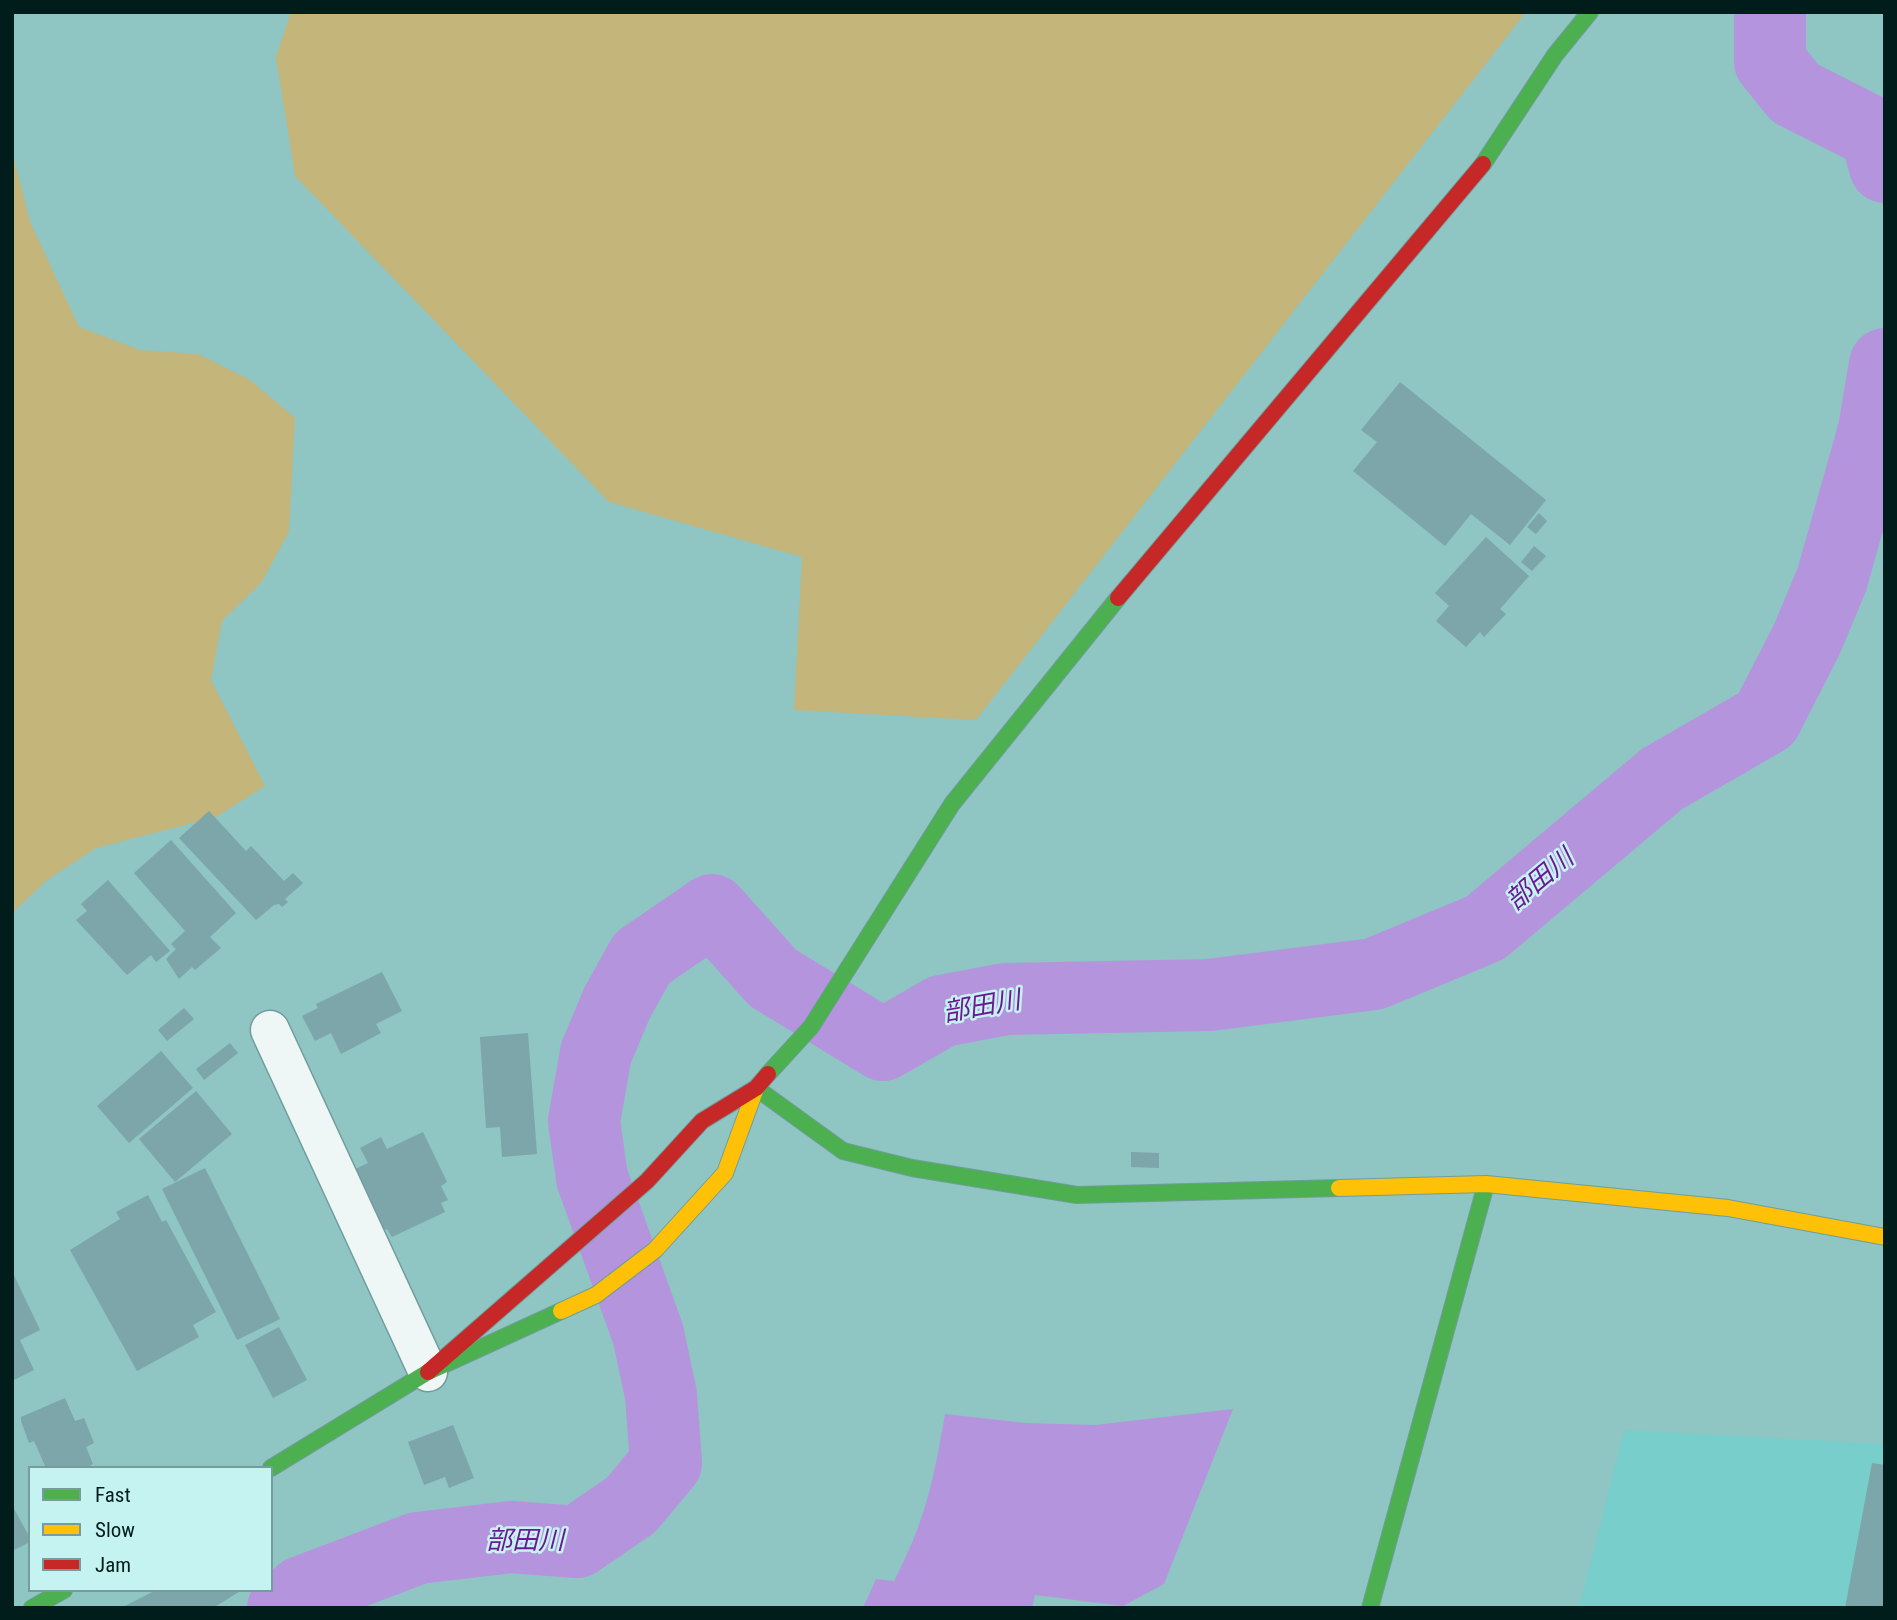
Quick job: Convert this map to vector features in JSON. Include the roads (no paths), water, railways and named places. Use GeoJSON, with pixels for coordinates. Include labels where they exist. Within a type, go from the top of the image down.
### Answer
{"type":"FeatureCollection","features":[{"type":"Feature","properties":{"kind":"street"},"geometry":{"type":"LineString","coordinates":[[428,1373],[567,1254],[647,1181],[702,1121],[756,1088],[811,1027],[952,804],[1151,558],[1485,162],[1555,55],[1590,12]]}},
{"type":"Feature","properties":{"kind":"street"},"geometry":{"type":"LineString","coordinates":[[270,1030],[428,1373]]}},
{"type":"Feature","properties":{"kind":"street"},"geometry":{"type":"LineString","coordinates":[[273,1467],[428,1373],[596,1295],[656,1250],[725,1173],[756,1088]]}},
{"type":"Feature","properties":{"kind":"street"},"geometry":{"type":"LineString","coordinates":[[756,1088],[843,1151],[912,1168],[1077,1195],[1486,1184],[1728,1208],[1885,1237]]}},
{"type":"Feature","properties":{"kind":"street"},"geometry":{"type":"LineString","coordinates":[[1370,1608],[1486,1184]]}},
{"type":"Feature","properties":{"kind":"street"},"geometry":{"type":"LineString","coordinates":[[32,1608],[60,1592]]}},
{"type":"Feature","properties":{"kind":"waterway","name":"部田川"},"geometry":{"type":"LineString","coordinates":[[1770,12],[1770,62],[1795,93],[1876,134],[1885,167]]}},
{"type":"Feature","properties":{"kind":"waterway","name":"部田川"},"geometry":{"type":"LineString","coordinates":[[283,1608],[302,1592],[418,1548],[511,1537],[577,1542],[631,1505],[666,1463],[661,1395],[648,1334],[592,1178],[584,1121],[596,1053],[617,1003],[642,958],[712,910],[773,978],[883,1045],[942,1011],[1006,999],[1209,995],[1374,974],[1485,928],[1662,779],[1766,719],[1807,639],[1832,579],[1874,430],[1885,364]]}}]}
